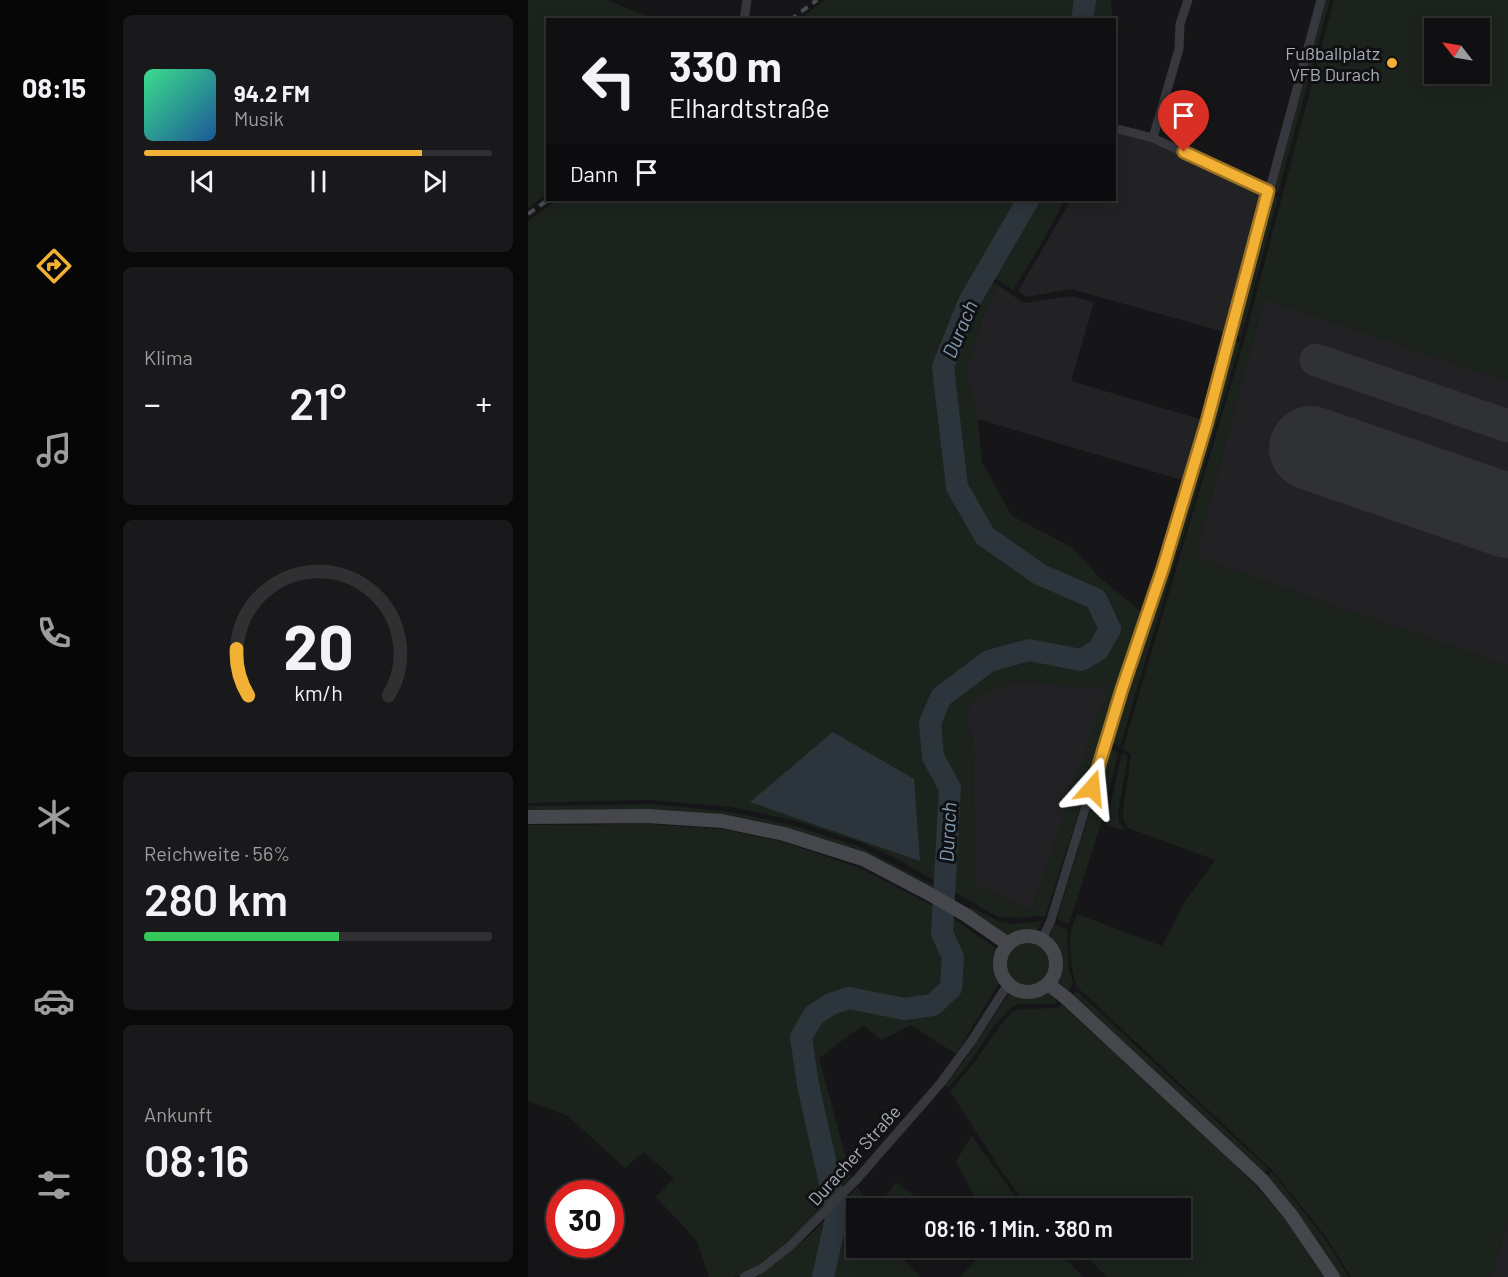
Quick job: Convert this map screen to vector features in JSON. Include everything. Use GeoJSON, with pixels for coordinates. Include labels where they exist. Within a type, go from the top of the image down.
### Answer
{"type":"FeatureCollection","features":[{"type":"Feature","properties":{"kind":"street"},"geometry":{"type":"LineString","coordinates":[[744,18],[747,0]]}},
{"type":"Feature","properties":{"kind":"street"},"geometry":{"type":"LineString","coordinates":[[1153,138],[1179,49],[1180,24],[1188,0]]}},
{"type":"Feature","properties":{"kind":"street"},"geometry":{"type":"LineString","coordinates":[[1042,940],[1051,920],[1122,689],[1163,568],[1228,348],[1320,0]]}},
{"type":"Feature","properties":{"kind":"street"},"geometry":{"type":"LineString","coordinates":[[1116,129],[1153,138],[1268,191]]}},
{"type":"Feature","properties":{"kind":"street"},"geometry":{"type":"LineString","coordinates":[[528,817],[647,816],[722,821],[784,834],[863,859],[966,915],[1008,944]]}},
{"type":"Feature","properties":{"kind":"street"},"geometry":{"type":"LineString","coordinates":[[1024,936],[1034,936],[1042,940],[1054,952],[1056,960],[1053,977],[1048,984],[1041,989],[1023,992],[1008,984],[1003,976],[1000,960],[1008,944],[1024,936]]}},
{"type":"Feature","properties":{"kind":"street","name":"Duracher Straße"},"geometry":{"type":"LineString","coordinates":[[744,1277],[761,1269],[806,1232],[847,1190],[940,1084],[973,1039],[1008,984]]}},
{"type":"Feature","properties":{"kind":"street"},"geometry":{"type":"LineString","coordinates":[[1048,984],[1065,997],[1262,1180],[1291,1215],[1333,1277]]}},
{"type":"Feature","properties":{"kind":"shaded area"},"geometry":{"type":"Polygon","coordinates":[[[528,0],[607,0],[652,18],[546,18],[546,195],[528,208],[528,0]]]}},
{"type":"Feature","properties":{"kind":"shaded area"},"geometry":{"type":"Polygon","coordinates":[[[825,0],[1111,0],[1113,18],[801,18],[825,0]]]}},
{"type":"Feature","properties":{"kind":"shaded area"},"geometry":{"type":"Polygon","coordinates":[[[1325,0],[1330,0],[1278,193],[1273,191],[1325,0]]]}},
{"type":"Feature","properties":{"kind":"shaded area"},"geometry":{"type":"Polygon","coordinates":[[[1334,0],[1508,0],[1508,381],[1264,299],[1195,557],[1508,666],[1508,1222],[1491,1277],[1351,1277],[1326,1237],[1271,1169],[1076,986],[1070,941],[1077,914],[1162,946],[1184,903],[1215,860],[1128,828],[1123,812],[1131,755],[1123,748],[1244,341],[1334,0]]]}},
{"type":"Feature","properties":{"kind":"shaded area"},"geometry":{"type":"Polygon","coordinates":[[[1116,131],[1153,141],[1264,192],[1228,333],[1071,289],[1027,297],[1018,291],[1070,201],[1116,201],[1116,131]]]}},
{"type":"Feature","properties":{"kind":"shaded area"},"geometry":{"type":"Polygon","coordinates":[[[1272,194],[1278,197],[1241,337],[1235,335],[1272,194]]]}},
{"type":"Feature","properties":{"kind":"shaded area"},"geometry":{"type":"Polygon","coordinates":[[[556,201],[1064,201],[1013,290],[978,267],[975,271],[999,286],[982,320],[966,371],[978,419],[982,462],[1012,516],[1073,548],[1099,577],[1144,614],[1045,917],[1038,915],[1026,918],[998,917],[897,859],[861,842],[793,820],[731,807],[650,800],[528,803],[528,221],[556,201]],[[1014,681],[975,698],[966,714],[973,745],[975,885],[1031,911],[1108,685],[1077,688],[1014,681]]]}},
{"type":"Feature","properties":{"kind":"shaded area"},"geometry":{"type":"Polygon","coordinates":[[[999,286],[1024,303],[1071,296],[1094,302],[1071,381],[1203,420],[1185,481],[978,419],[966,371],[982,320],[999,286]]]}},
{"type":"Feature","properties":{"kind":"shaded area"},"geometry":{"type":"Polygon","coordinates":[[[1264,299],[1508,381],[1508,666],[1195,557],[1264,299]]]}},
{"type":"Feature","properties":{"kind":"shaded area"},"geometry":{"type":"Polygon","coordinates":[[[1233,341],[1240,343],[1179,551],[1173,550],[1233,341]]]}},
{"type":"Feature","properties":{"kind":"shaded area"},"geometry":{"type":"Polygon","coordinates":[[[1172,553],[1177,554],[1120,746],[1111,743],[1172,553]]]}},
{"type":"Feature","properties":{"kind":"shaded area"},"geometry":{"type":"Polygon","coordinates":[[[1014,681],[1077,688],[1109,685],[1031,911],[975,885],[973,745],[966,714],[975,697],[1014,681]]]}},
{"type":"Feature","properties":{"kind":"shaded area"},"geometry":{"type":"Polygon","coordinates":[[[833,732],[914,779],[920,861],[750,802],[833,732]]]}},
{"type":"Feature","properties":{"kind":"shaded area"},"geometry":{"type":"Polygon","coordinates":[[[1109,749],[1118,752],[1101,823],[1069,924],[1057,919],[1109,749]]]}},
{"type":"Feature","properties":{"kind":"shaded area"},"geometry":{"type":"Polygon","coordinates":[[[1122,753],[1128,756],[1118,811],[1119,822],[1126,831],[1106,825],[1122,753]]]}},
{"type":"Feature","properties":{"kind":"shaded area"},"geometry":{"type":"Polygon","coordinates":[[[651,804],[732,812],[792,825],[860,847],[935,886],[865,854],[785,829],[528,812],[528,806],[651,804]]]}},
{"type":"Feature","properties":{"kind":"shaded area"},"geometry":{"type":"Polygon","coordinates":[[[648,824],[722,829],[783,842],[860,868],[941,910],[998,950],[995,966],[999,983],[956,1054],[911,1025],[882,1040],[863,1025],[819,1058],[851,1177],[778,1250],[747,1272],[733,1277],[709,1277],[697,1241],[656,1197],[674,1179],[644,1152],[625,1168],[568,1116],[528,1101],[528,825],[648,824]]]}},
{"type":"Feature","properties":{"kind":"shaded area"},"geometry":{"type":"Polygon","coordinates":[[[971,907],[998,921],[1013,924],[1042,921],[1037,931],[1018,930],[1008,936],[969,909],[971,907]]]}},
{"type":"Feature","properties":{"kind":"shaded area"},"geometry":{"type":"Polygon","coordinates":[[[1054,924],[1067,929],[1069,968],[1073,984],[1068,991],[1057,981],[1061,969],[1061,958],[1049,938],[1054,924]]]}},
{"type":"Feature","properties":{"kind":"shaded area"},"geometry":{"type":"Polygon","coordinates":[[[1028,942],[1037,943],[1044,948],[1049,955],[1049,973],[1044,980],[1037,985],[1028,986],[1019,985],[1012,980],[1007,973],[1006,964],[1007,955],[1012,948],[1019,943],[1028,942]]]}},
{"type":"Feature","properties":{"kind":"shaded area"},"geometry":{"type":"Polygon","coordinates":[[[1046,991],[1057,1001],[1055,1004],[1019,1004],[1010,1009],[996,1023],[970,1062],[948,1088],[945,1084],[964,1061],[1010,992],[1028,996],[1046,991]]]}},
{"type":"Feature","properties":{"kind":"shaded area"},"geometry":{"type":"Polygon","coordinates":[[[1077,991],[1268,1169],[1263,1174],[1071,996],[1077,991]]]}},
{"type":"Feature","properties":{"kind":"shaded area"},"geometry":{"type":"Polygon","coordinates":[[[1062,1005],[1201,1132],[1252,1182],[1300,1237],[1327,1277],[1107,1277],[1088,1258],[1191,1258],[1191,1198],[1021,1198],[950,1091],[1012,1012],[1020,1009],[1057,1008],[1062,1005]]]}},
{"type":"Feature","properties":{"kind":"shaded area"},"geometry":{"type":"Polygon","coordinates":[[[972,1136],[1016,1198],[975,1198],[956,1161],[972,1136]]]}},
{"type":"Feature","properties":{"kind":"shaded area"},"geometry":{"type":"Polygon","coordinates":[[[1272,1172],[1325,1239],[1349,1277],[1340,1277],[1305,1226],[1266,1177],[1272,1172]]]}},
{"type":"Feature","properties":{"kind":"shaded area"},"geometry":{"type":"Polygon","coordinates":[[[896,1182],[917,1198],[884,1198],[896,1182]]]}},
{"type":"Feature","properties":{"kind":"shaded area"},"geometry":{"type":"Polygon","coordinates":[[[857,1187],[865,1198],[846,1198],[857,1187]]]}},
{"type":"Feature","properties":{"kind":"shaded area"},"geometry":{"type":"Polygon","coordinates":[[[846,1198],[846,1258],[902,1258],[921,1277],[757,1277],[809,1236],[846,1198]]]}},
{"type":"Feature","properties":{"kind":"shaded area"},"geometry":{"type":"Polygon","coordinates":[[[1508,1222],[1508,1277],[1491,1277],[1508,1222]]]}},
{"type":"Feature","properties":{"kind":"shaded area"},"geometry":{"type":"Polygon","coordinates":[[[978,1258],[1065,1258],[1083,1277],[960,1277],[978,1258]]]}},
{"type":"Feature","properties":{"kind":"waterway","name":"Durach"},"geometry":{"type":"LineString","coordinates":[[1082,18],[1085,0]]}},
{"type":"Feature","properties":{"kind":"waterway","name":"Durach"},"geometry":{"type":"LineString","coordinates":[[823,1277],[837,1214],[808,1085],[801,1037],[814,1015],[831,1004],[849,998],[905,1009],[933,1005],[951,988],[953,957],[942,933],[950,788],[933,757],[930,723],[941,697],[989,661],[1029,650],[1081,660],[1098,650],[1110,629],[1096,599],[1039,574],[985,536],[957,487],[943,367],[969,302],[1027,201]]}},
{"type":"Feature","properties":{"kind":"taxiway"},"geometry":{"type":"LineString","coordinates":[[1316,360],[1508,426]]}},
{"type":"Feature","properties":{"kind":"runway"},"geometry":{"type":"LineString","coordinates":[[1311,448],[1508,516]]}},
{"type":"Feature","properties":{"kind":"railway"},"geometry":{"type":"LineString","coordinates":[[793,18],[817,0]]}},
{"type":"Feature","properties":{"kind":"railway"},"geometry":{"type":"LineString","coordinates":[[528,214],[547,201]]}},
{"type":"Feature","properties":{"kind":"place","name":"Fußballplatz VFB Durach"},"geometry":{"type":"Point","coordinates":[1392,63]}},
{"type":"Feature","properties":{"kind":"route"},"geometry":{"type":"LineString","coordinates":[[1092,788],[1122,689],[1163,568],[1206,425],[1231,338],[1268,191],[1184,152]]}}]}
